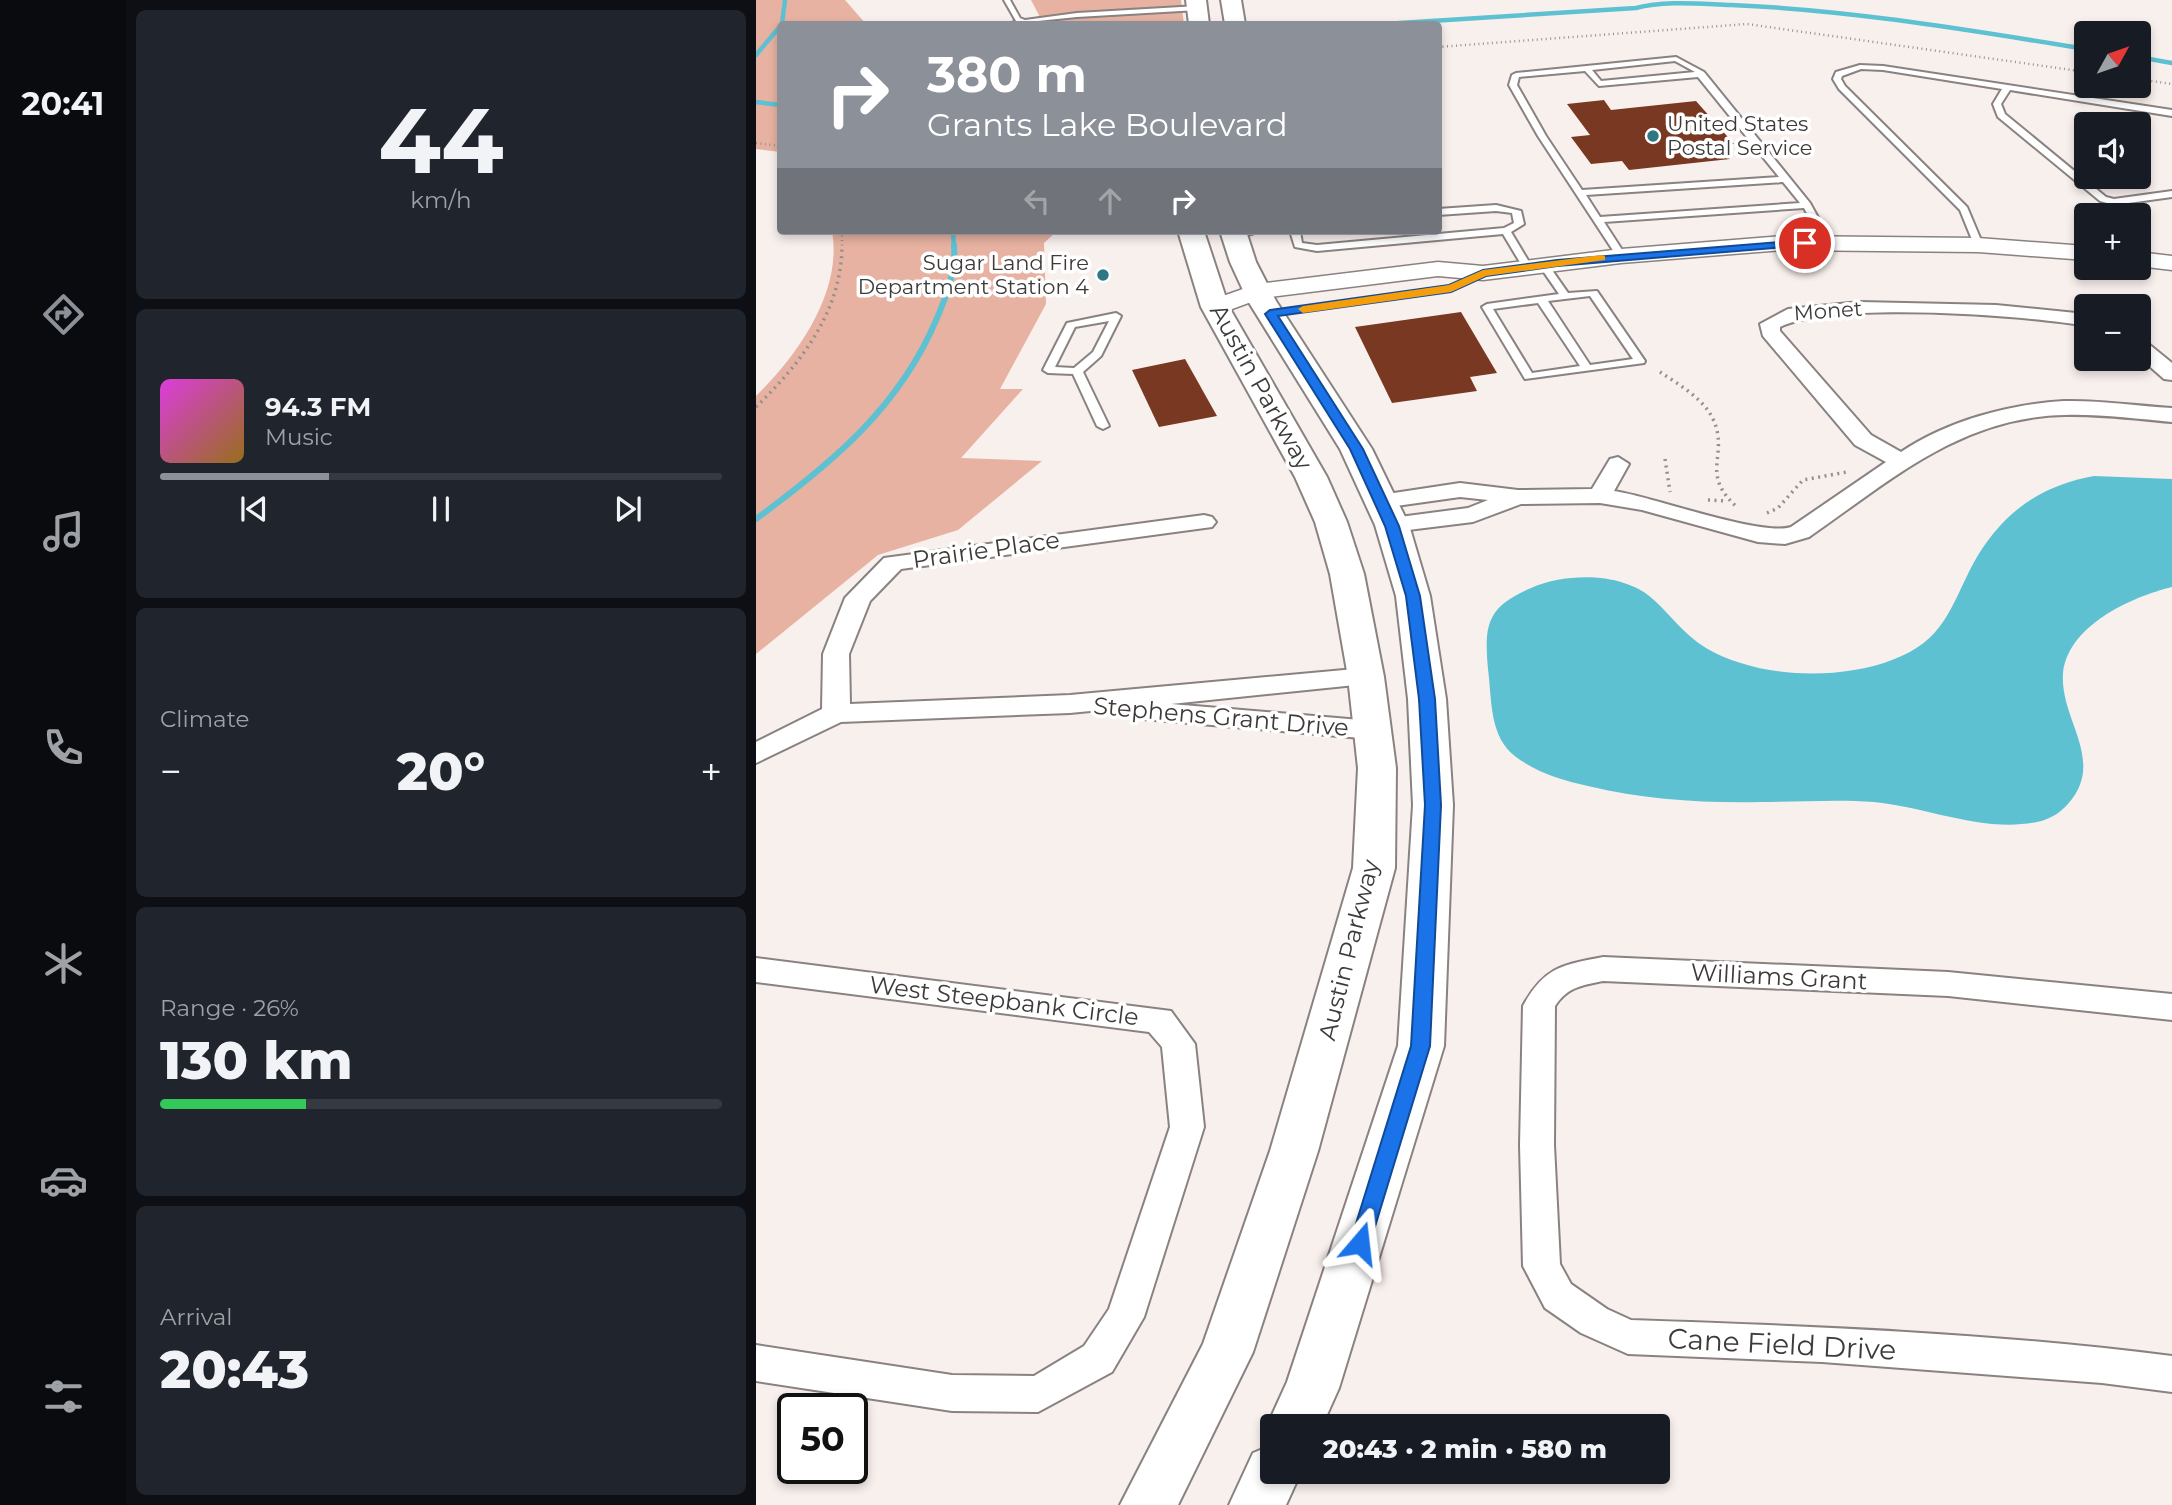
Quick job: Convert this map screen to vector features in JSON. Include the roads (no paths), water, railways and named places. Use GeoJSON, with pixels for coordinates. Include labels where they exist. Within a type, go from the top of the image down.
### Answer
{"type":"FeatureCollection","features":[{"type":"Feature","properties":{"kind":"main road"},"geometry":{"type":"LineString","coordinates":[[1231,0],[1235,21]]}},
{"type":"Feature","properties":{"kind":"main road","name":"Austin Parkway"},"geometry":{"type":"LineString","coordinates":[[1148,1505],[1227,1352],[1294,1152],[1374,868],[1377,768],[1366,677],[1347,575],[1331,522],[1289,435],[1215,307],[1192,235]]}},
{"type":"Feature","properties":{"kind":"main road","name":"Austin Parkway"},"geometry":{"type":"LineString","coordinates":[[1240,235],[1243,262],[1264,302],[1356,449],[1387,513],[1413,596],[1427,699],[1433,805],[1421,1046],[1352,1268],[1311,1388],[1299,1414]]}},
{"type":"Feature","properties":{"kind":"main road"},"geometry":{"type":"LineString","coordinates":[[1366,677],[1427,699]]}},
{"type":"Feature","properties":{"kind":"main road"},"geometry":{"type":"LineString","coordinates":[[1372,730],[1427,699]]}},
{"type":"Feature","properties":{"kind":"main road"},"geometry":{"type":"LineString","coordinates":[[1257,1505],[1267,1484]]}},
{"type":"Feature","properties":{"kind":"street"},"geometry":{"type":"LineString","coordinates":[[1215,307],[1451,288],[1483,273],[1621,256],[1782,243],[1978,245],[2074,252]]}},
{"type":"Feature","properties":{"kind":"street"},"geometry":{"type":"LineString","coordinates":[[2151,260],[2172,263]]}},
{"type":"Feature","properties":{"kind":"street","name":"Monet"},"geometry":{"type":"LineString","coordinates":[[1902,463],[1863,440],[1816,388],[1770,332],[1770,324],[1776,317],[1803,311],[1881,308],[2074,318]]}},
{"type":"Feature","properties":{"kind":"street"},"geometry":{"type":"LineString","coordinates":[[2151,356],[2172,374]]}},
{"type":"Feature","properties":{"kind":"street"},"geometry":{"type":"LineString","coordinates":[[1387,513],[1473,515],[1518,497],[1600,496],[1644,503],[1758,535],[1788,547],[1800,532],[1931,442],[1964,428],[2027,413],[2083,408],[2172,415]]}},
{"type":"Feature","properties":{"kind":"street"},"geometry":{"type":"LineString","coordinates":[[1600,496],[1618,464]]}},
{"type":"Feature","properties":{"kind":"street","name":"Prairie Place"},"geometry":{"type":"LineString","coordinates":[[836,712],[836,654],[858,598],[893,563],[1204,522]]}},
{"type":"Feature","properties":{"kind":"street","name":"Stephens Grant Drive"},"geometry":{"type":"LineString","coordinates":[[756,754],[836,712],[1070,704],[1366,677]]}},
{"type":"Feature","properties":{"kind":"street","name":"Stephens Grant Drive"},"geometry":{"type":"LineString","coordinates":[[1070,704],[1372,730]]}},
{"type":"Feature","properties":{"kind":"street","name":"Williams Grant"},"geometry":{"type":"LineString","coordinates":[[1537,1145],[1539,1006],[1548,987],[1569,976],[1603,969],[1948,984],[2172,1007]]}},
{"type":"Feature","properties":{"kind":"street","name":"West Steepbank Circle"},"geometry":{"type":"LineString","coordinates":[[756,970],[1159,1020],[1178,1044],[1187,1127],[1125,1317],[1098,1359],[1038,1394],[952,1393],[756,1363]]}},
{"type":"Feature","properties":{"kind":"street","name":"Cane Field Drive"},"geometry":{"type":"LineString","coordinates":[[1537,1145],[1542,1266],[1558,1296],[1594,1321],[1628,1337],[1822,1344],[2102,1365],[2172,1374]]}},
{"type":"Feature","properties":{"kind":"lane"},"geometry":{"type":"LineString","coordinates":[[1007,1],[1017,19],[1022,21]]}},
{"type":"Feature","properties":{"kind":"lane"},"geometry":{"type":"LineString","coordinates":[[1032,21],[1077,15],[1198,14]]}},
{"type":"Feature","properties":{"kind":"lane"},"geometry":{"type":"LineString","coordinates":[[1621,256],[1513,85],[1516,75],[1676,59],[1685,61],[1700,74],[1807,205],[1827,243]]}},
{"type":"Feature","properties":{"kind":"lane"},"geometry":{"type":"LineString","coordinates":[[1586,67],[1599,84],[1700,74]]}},
{"type":"Feature","properties":{"kind":"lane"},"geometry":{"type":"LineString","coordinates":[[1978,245],[1964,209],[1837,79],[1839,74],[1850,69],[1873,68],[2172,113]]}},
{"type":"Feature","properties":{"kind":"lane"},"geometry":{"type":"LineString","coordinates":[[2007,88],[1997,104],[2001,115],[2104,199],[2115,202],[2172,194]]}},
{"type":"Feature","properties":{"kind":"lane"},"geometry":{"type":"LineString","coordinates":[[1579,192],[1785,178]]}},
{"type":"Feature","properties":{"kind":"lane"},"geometry":{"type":"LineString","coordinates":[[1597,219],[1807,205]]}},
{"type":"Feature","properties":{"kind":"lane"},"geometry":{"type":"LineString","coordinates":[[1296,235],[1298,245],[1317,248],[1506,231],[1519,224],[1516,211],[1496,208],[1442,212]]}},
{"type":"Feature","properties":{"kind":"lane"},"geometry":{"type":"LineString","coordinates":[[1506,231],[1565,296]]}},
{"type":"Feature","properties":{"kind":"lane"},"geometry":{"type":"LineString","coordinates":[[1592,293],[1640,361],[1529,377],[1487,307],[1541,299],[1592,293]]}},
{"type":"Feature","properties":{"kind":"lane"},"geometry":{"type":"LineString","coordinates":[[1541,299],[1587,369]]}},
{"type":"Feature","properties":{"kind":"lane"},"geometry":{"type":"LineString","coordinates":[[1116,316],[1097,354],[1077,371],[1048,370],[1071,326],[1116,316]]}},
{"type":"Feature","properties":{"kind":"lane"},"geometry":{"type":"LineString","coordinates":[[1077,371],[1103,426]]}},
{"type":"Feature","properties":{"kind":"water"},"geometry":{"type":"Polygon","coordinates":[[[2094,476],[2172,479],[2172,587],[2138,598],[2104,616],[2088,628],[2067,657],[2063,674],[2064,690],[2082,753],[2083,768],[2080,784],[2072,799],[2061,811],[2048,819],[2017,825],[1996,824],[1874,802],[1718,802],[1631,795],[1578,784],[1542,772],[1524,763],[1507,749],[1496,729],[1491,705],[1488,629],[1497,610],[1505,602],[1531,588],[1578,577],[1613,580],[1643,591],[1692,637],[1726,658],[1773,671],[1798,673],[1870,667],[1909,652],[1934,633],[1951,609],[1973,564],[2008,517],[2038,495],[2055,487],[2094,476]]]}},
{"type":"Feature","properties":{"kind":"waterway"},"geometry":{"type":"LineString","coordinates":[[782,21],[785,0]]}},
{"type":"Feature","properties":{"kind":"waterway"},"geometry":{"type":"LineString","coordinates":[[1431,21],[1695,3],[1865,16],[2074,47]]}},
{"type":"Feature","properties":{"kind":"waterway"},"geometry":{"type":"LineString","coordinates":[[756,55],[777,30]]}},
{"type":"Feature","properties":{"kind":"waterway"},"geometry":{"type":"LineString","coordinates":[[2151,59],[2172,63]]}},
{"type":"Feature","properties":{"kind":"waterway"},"geometry":{"type":"LineString","coordinates":[[756,102],[777,105]]}},
{"type":"Feature","properties":{"kind":"waterway"},"geometry":{"type":"LineString","coordinates":[[953,235],[954,247]]}},
{"type":"Feature","properties":{"kind":"waterway"},"geometry":{"type":"LineString","coordinates":[[756,519],[837,454],[884,406],[904,379],[922,350],[944,300],[952,273],[954,247]]}},
{"type":"Feature","properties":{"kind":"place","name":"United States Postal Service"},"geometry":{"type":"Point","coordinates":[1653,136]}},
{"type":"Feature","properties":{"kind":"place","name":"Sugar Land Fire Department Station 4"},"geometry":{"type":"Point","coordinates":[1103,275]}}]}
